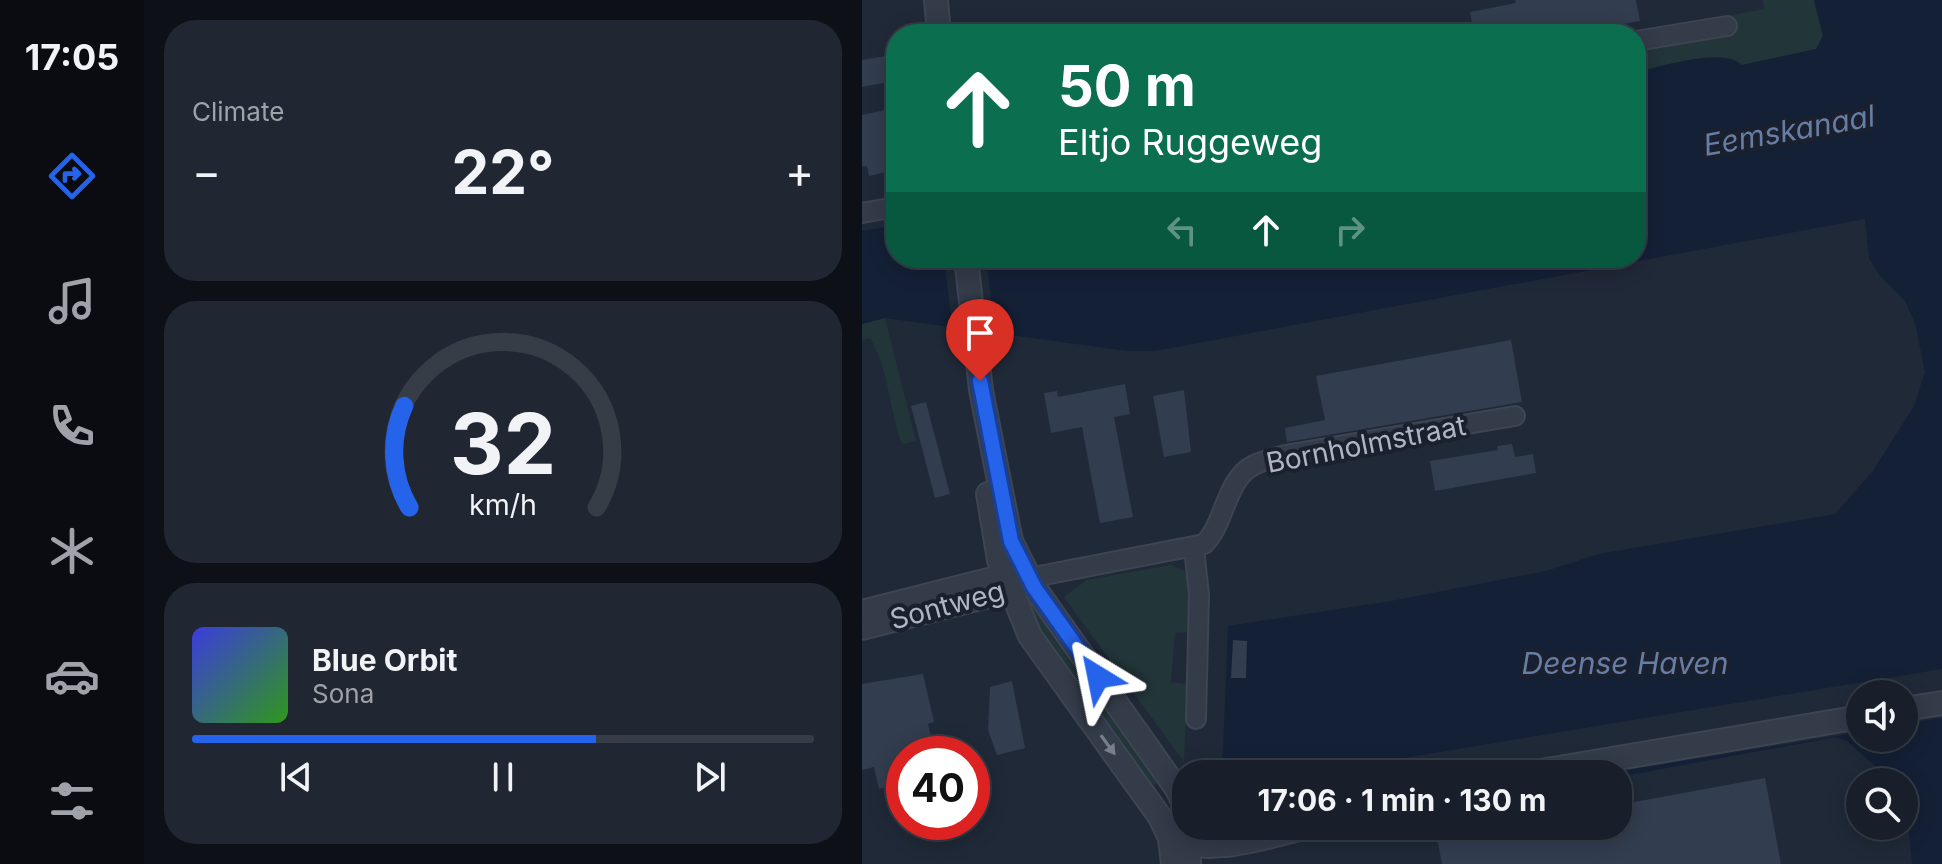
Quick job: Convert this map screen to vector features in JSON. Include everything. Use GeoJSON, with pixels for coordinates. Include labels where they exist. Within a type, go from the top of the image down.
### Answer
{"type":"FeatureCollection","features":[{"type":"Feature","properties":{"kind":"street"},"geometry":{"type":"LineString","coordinates":[[936,0],[938,24]]}},
{"type":"Feature","properties":{"kind":"street"},"geometry":{"type":"LineString","coordinates":[[1646,39],[1727,26]]}},
{"type":"Feature","properties":{"kind":"street"},"geometry":{"type":"LineString","coordinates":[[862,213],[886,209]]}},
{"type":"Feature","properties":{"kind":"street"},"geometry":{"type":"LineString","coordinates":[[967,268],[978,350],[980,422],[992,532],[1007,583],[1030,636],[1160,817],[1172,828]]}},
{"type":"Feature","properties":{"kind":"street"},"geometry":{"type":"LineString","coordinates":[[981,390],[1008,532],[1029,578],[1172,782]]}},
{"type":"Feature","properties":{"kind":"street","name":"Bornholmstraat"},"geometry":{"type":"LineString","coordinates":[[1194,548],[1213,536],[1233,489],[1251,466],[1285,455],[1515,416]]}},
{"type":"Feature","properties":{"kind":"street"},"geometry":{"type":"LineString","coordinates":[[1194,548],[1199,595],[1196,719]]}},
{"type":"Feature","properties":{"kind":"street","name":"Sontweg"},"geometry":{"type":"LineString","coordinates":[[862,612],[1194,548]]}},
{"type":"Feature","properties":{"kind":"street","name":"Sontweg"},"geometry":{"type":"LineString","coordinates":[[862,628],[1007,583]]}},
{"type":"Feature","properties":{"kind":"street"},"geometry":{"type":"LineString","coordinates":[[1918,707],[1942,703]]}},
{"type":"Feature","properties":{"kind":"street"},"geometry":{"type":"LineString","coordinates":[[1607,760],[1846,719]]}},
{"type":"Feature","properties":{"kind":"street"},"geometry":{"type":"LineString","coordinates":[[1173,864],[1185,840],[1220,845],[1244,840]]}},
{"type":"Feature","properties":{"kind":"green space"},"geometry":{"type":"Polygon","coordinates":[[[1763,0],[1814,0],[1823,37],[1817,49],[1742,65],[1646,71],[1646,45],[1722,31],[1721,17],[1764,9],[1763,0]]]}},
{"type":"Feature","properties":{"kind":"green space"},"geometry":{"type":"Polygon","coordinates":[[[885,318],[916,441],[902,444],[876,350],[870,338],[862,340],[862,324],[885,318]]]}},
{"type":"Feature","properties":{"kind":"green space"},"geometry":{"type":"Polygon","coordinates":[[[1171,565],[1191,574],[1189,632],[1175,633],[1171,682],[1187,684],[1184,760],[1064,597],[1087,580],[1171,565]]]}},
{"type":"Feature","properties":{"kind":"green space"},"geometry":{"type":"Polygon","coordinates":[[[1034,609],[1157,783],[1152,787],[1029,613],[1034,609]]]}},
{"type":"Feature","properties":{"kind":"water"},"geometry":{"type":"Polygon","coordinates":[[[1814,0],[1942,0],[1942,864],[1912,864],[1910,840],[1918,840],[1918,768],[1877,768],[1859,752],[1918,752],[1918,680],[1846,680],[1846,741],[1836,737],[1632,774],[1632,760],[1223,760],[1228,626],[1391,601],[1546,571],[1599,554],[1835,514],[1872,472],[1914,406],[1925,372],[1915,323],[1905,301],[1880,276],[1869,258],[1865,219],[1646,260],[1646,70],[1721,57],[1742,65],[1816,49],[1823,36],[1814,0]]]}},
{"type":"Feature","properties":{"kind":"water"},"geometry":{"type":"Polygon","coordinates":[[[886,227],[886,268],[1601,268],[1155,351],[1127,351],[885,318],[862,324],[862,231],[886,227]]]}},
{"type":"Feature","properties":{"kind":"pier"},"geometry":{"type":"Polygon","coordinates":[[[945,268],[987,268],[996,337],[953,332],[945,268]]]}},
{"type":"Feature","properties":{"kind":"pier"},"geometry":{"type":"Polygon","coordinates":[[[1942,669],[1942,718],[1918,722],[1918,680],[1875,680],[1942,669]]]}},
{"type":"Feature","properties":{"kind":"pier"},"geometry":{"type":"Polygon","coordinates":[[[1846,685],[1846,734],[1632,769],[1632,760],[1392,760],[1846,685]]]}},
{"type":"Feature","properties":{"kind":"building"},"geometry":{"type":"Polygon","coordinates":[[[1515,0],[1636,0],[1640,21],[1624,24],[1472,24],[1470,12],[1516,3],[1515,0]]]}},
{"type":"Feature","properties":{"kind":"building"},"geometry":{"type":"Polygon","coordinates":[[[886,56],[886,82],[862,87],[862,60],[886,56]]]}},
{"type":"Feature","properties":{"kind":"building"},"geometry":{"type":"Polygon","coordinates":[[[886,110],[886,172],[869,176],[867,166],[862,166],[862,115],[886,110]]]}},
{"type":"Feature","properties":{"kind":"building"},"geometry":{"type":"Polygon","coordinates":[[[1511,340],[1522,402],[1287,442],[1285,428],[1325,420],[1316,376],[1511,340]]]}},
{"type":"Feature","properties":{"kind":"building"},"geometry":{"type":"Polygon","coordinates":[[[1125,384],[1130,414],[1114,417],[1133,517],[1100,523],[1082,427],[1051,433],[1044,393],[1057,391],[1058,397],[1125,384]]]}},
{"type":"Feature","properties":{"kind":"building"},"geometry":{"type":"Polygon","coordinates":[[[1184,390],[1191,452],[1164,457],[1153,396],[1184,390]]]}},
{"type":"Feature","properties":{"kind":"building"},"geometry":{"type":"Polygon","coordinates":[[[926,402],[950,494],[935,498],[911,406],[926,402]]]}},
{"type":"Feature","properties":{"kind":"building"},"geometry":{"type":"Polygon","coordinates":[[[1512,444],[1515,457],[1533,454],[1536,473],[1435,491],[1430,461],[1498,450],[1497,446],[1512,444]]]}},
{"type":"Feature","properties":{"kind":"building"},"geometry":{"type":"Polygon","coordinates":[[[1233,640],[1247,641],[1246,678],[1231,678],[1233,640]]]}},
{"type":"Feature","properties":{"kind":"building"},"geometry":{"type":"Polygon","coordinates":[[[923,674],[934,722],[928,724],[931,736],[886,736],[886,787],[879,789],[874,767],[862,770],[862,684],[923,674]]]}},
{"type":"Feature","properties":{"kind":"building"},"geometry":{"type":"Polygon","coordinates":[[[1012,681],[1025,748],[997,755],[988,730],[990,687],[1012,681]]]}},
{"type":"Feature","properties":{"kind":"building"},"geometry":{"type":"Polygon","coordinates":[[[1765,778],[1781,864],[1442,864],[1437,840],[1632,840],[1632,802],[1765,778]]]}},
{"type":"Feature","properties":{"kind":"route"},"geometry":{"type":"LineString","coordinates":[[980,381],[1011,541],[1034,587],[1098,677]]}},
{"type":"Feature","properties":{"kind":"water label","name":"Eemskanaal"},"geometry":{"type":"Point","coordinates":[1789,130]}},
{"type":"Feature","properties":{"kind":"water label","name":"Deense Haven"},"geometry":{"type":"Point","coordinates":[1625,663]}}]}
